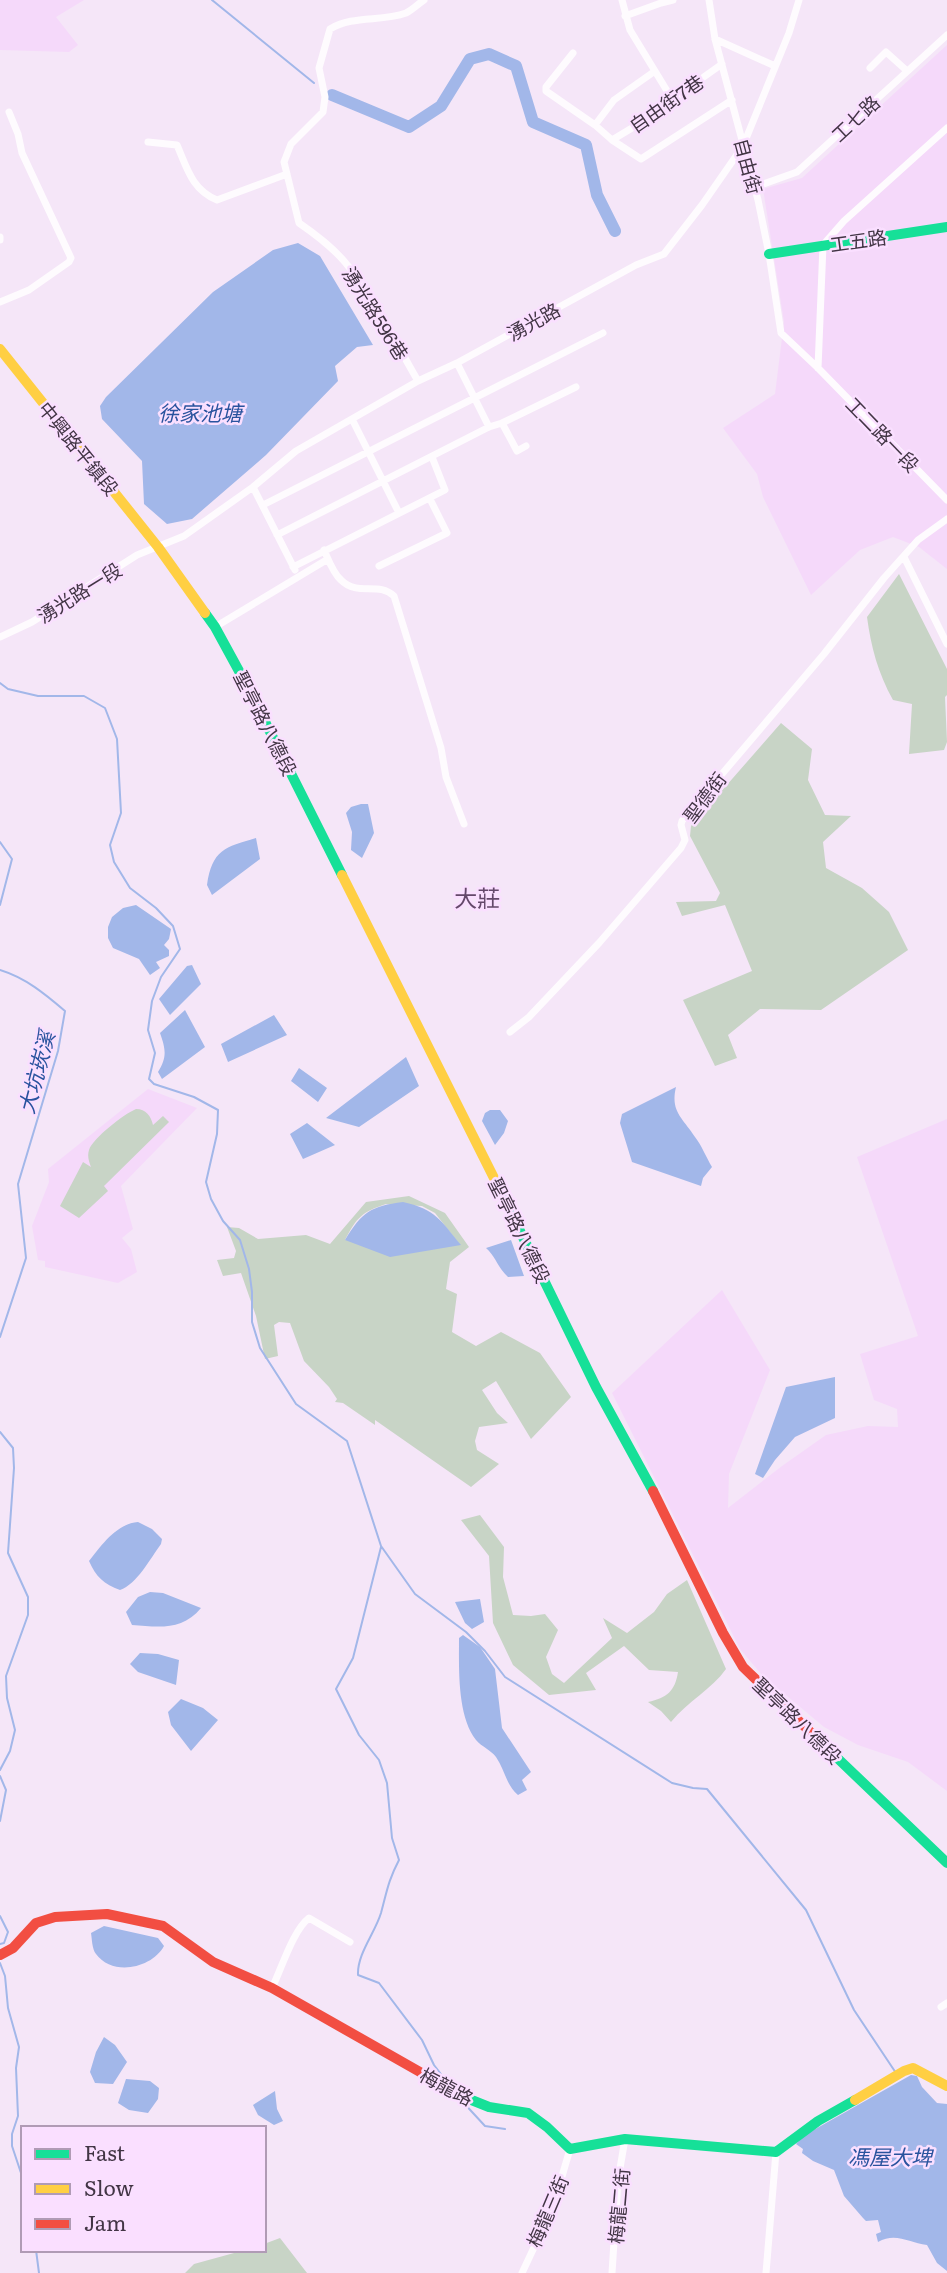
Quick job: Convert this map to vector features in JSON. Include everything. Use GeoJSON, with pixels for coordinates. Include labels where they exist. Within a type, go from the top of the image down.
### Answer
{"type":"FeatureCollection","features":[{"type":"Feature","properties":{"kind":"street","name":"湧光路596巷"},"geometry":{"type":"LineString","coordinates":[[418,381],[345,261],[315,233],[299,223],[284,162],[291,144],[323,112],[325,97],[319,68],[330,29],[362,18],[382,18],[408,12],[424,0]]}},
{"type":"Feature","properties":{"kind":"street"},"geometry":{"type":"LineString","coordinates":[[622,0],[630,30],[672,99]]}},
{"type":"Feature","properties":{"kind":"street"},"geometry":{"type":"LineString","coordinates":[[625,16],[673,0]]}},
{"type":"Feature","properties":{"kind":"street","name":"自由街"},"geometry":{"type":"LineString","coordinates":[[709,0],[715,39],[755,187],[781,333]]}},
{"type":"Feature","properties":{"kind":"street","name":"湧光路"},"geometry":{"type":"LineString","coordinates":[[158,547],[184,536],[253,487],[296,451],[418,381],[457,363],[636,265],[664,254],[744,146],[789,33],[799,0]]}},
{"type":"Feature","properties":{"kind":"street","name":"工七路"},"geometry":{"type":"LineString","coordinates":[[755,187],[797,172],[947,35]]}},
{"type":"Feature","properties":{"kind":"street"},"geometry":{"type":"LineString","coordinates":[[715,39],[775,65]]}},
{"type":"Feature","properties":{"kind":"street"},"geometry":{"type":"LineString","coordinates":[[870,68],[886,52],[906,70]]}},
{"type":"Feature","properties":{"kind":"street","name":"自由街7巷"},"geometry":{"type":"LineString","coordinates":[[573,53],[546,87],[546,91],[595,125],[611,140],[722,64]]}},
{"type":"Feature","properties":{"kind":"street"},"geometry":{"type":"LineString","coordinates":[[595,125],[614,100],[655,71]]}},
{"type":"Feature","properties":{"kind":"street"},"geometry":{"type":"LineString","coordinates":[[611,140],[641,159],[732,100]]}},
{"type":"Feature","properties":{"kind":"street"},"geometry":{"type":"LineString","coordinates":[[0,302],[29,289],[69,262],[71,257],[22,153],[9,112]]}},
{"type":"Feature","properties":{"kind":"street"},"geometry":{"type":"LineString","coordinates":[[818,368],[823,245],[844,221],[947,128]]}},
{"type":"Feature","properties":{"kind":"street"},"geometry":{"type":"LineString","coordinates":[[149,142],[177,145],[193,183],[217,200],[287,174]]}},
{"type":"Feature","properties":{"kind":"street","name":"工五路"},"geometry":{"type":"LineString","coordinates":[[769,254],[947,227]]}},
{"type":"Feature","properties":{"kind":"street"},"geometry":{"type":"LineString","coordinates":[[263,505],[603,333]]}},
{"type":"Feature","properties":{"kind":"street","name":"工二路一段"},"geometry":{"type":"LineString","coordinates":[[781,333],[947,500]]}},
{"type":"Feature","properties":{"kind":"street","name":"中興路平鎮段"},"geometry":{"type":"LineString","coordinates":[[0,349],[158,547]]}},
{"type":"Feature","properties":{"kind":"street"},"geometry":{"type":"LineString","coordinates":[[457,363],[489,427]]}},
{"type":"Feature","properties":{"kind":"street"},"geometry":{"type":"LineString","coordinates":[[277,535],[489,427],[576,387]]}},
{"type":"Feature","properties":{"kind":"street"},"geometry":{"type":"LineString","coordinates":[[352,419],[398,513]]}},
{"type":"Feature","properties":{"kind":"street"},"geometry":{"type":"LineString","coordinates":[[502,423],[517,451],[526,446]]}},
{"type":"Feature","properties":{"kind":"street"},"geometry":{"type":"LineString","coordinates":[[293,567],[445,490],[432,457]]}},
{"type":"Feature","properties":{"kind":"street"},"geometry":{"type":"LineString","coordinates":[[253,487],[299,577]]}},
{"type":"Feature","properties":{"kind":"street"},"geometry":{"type":"LineString","coordinates":[[379,566],[447,533],[430,499]]}},
{"type":"Feature","properties":{"kind":"street","name":"聖德街"},"geometry":{"type":"LineString","coordinates":[[510,1032],[529,1017],[599,943],[681,848],[685,840],[682,821],[824,654],[884,578],[918,540],[947,519]]}},
{"type":"Feature","properties":{"kind":"street","name":"聖亭路八德段"},"geometry":{"type":"LineString","coordinates":[[158,547],[215,627],[249,690],[437,1061],[591,1376],[743,1667],[947,1863]]}},
{"type":"Feature","properties":{"kind":"street","name":"湧光路一段"},"geometry":{"type":"LineString","coordinates":[[0,637],[32,622],[137,555],[158,547]]}},
{"type":"Feature","properties":{"kind":"street"},"geometry":{"type":"LineString","coordinates":[[324,550],[340,579],[355,589],[384,589],[394,596],[441,748],[446,777],[464,824]]}},
{"type":"Feature","properties":{"kind":"street"},"geometry":{"type":"LineString","coordinates":[[904,557],[947,644]]}},
{"type":"Feature","properties":{"kind":"street"},"geometry":{"type":"LineString","coordinates":[[215,627],[328,559]]}},
{"type":"Feature","properties":{"kind":"street","name":"梅龍路"},"geometry":{"type":"LineString","coordinates":[[1,1955],[13,1948],[43,1919],[107,1914],[163,1926],[213,1962],[272,1989],[462,2096],[489,2107],[528,2113],[570,2149]]}},
{"type":"Feature","properties":{"kind":"street"},"geometry":{"type":"LineString","coordinates":[[272,1989],[304,1921],[309,1918],[350,1942]]}},
{"type":"Feature","properties":{"kind":"street"},"geometry":{"type":"LineString","coordinates":[[570,2149],[625,2139],[776,2152],[818,2121],[904,2071],[913,2068],[947,2086]]}},
{"type":"Feature","properties":{"kind":"street","name":"梅龍二街"},"geometry":{"type":"LineString","coordinates":[[612,2273],[618,2180],[625,2139]]}},
{"type":"Feature","properties":{"kind":"street","name":"梅龍三街"},"geometry":{"type":"LineString","coordinates":[[522,2273],[552,2207],[570,2149]]}},
{"type":"Feature","properties":{"kind":"street"},"geometry":{"type":"LineString","coordinates":[[766,2273],[776,2152]]}},
{"type":"Feature","properties":{"kind":"shaded area"},"geometry":{"type":"Polygon","coordinates":[[[0,0],[84,0],[56,17],[78,45],[69,52],[0,50],[0,0]]]}},
{"type":"Feature","properties":{"kind":"shaded area"},"geometry":{"type":"Polygon","coordinates":[[[947,45],[947,569],[919,547],[893,537],[860,550],[811,595],[763,497],[757,474],[723,428],[775,394],[784,322],[763,189],[802,178],[947,45]]]}},
{"type":"Feature","properties":{"kind":"shaded area"},"geometry":{"type":"Polygon","coordinates":[[[148,1089],[197,1108],[121,1186],[133,1229],[122,1238],[131,1249],[137,1272],[118,1283],[45,1267],[45,1261],[38,1260],[32,1226],[49,1182],[48,1169],[148,1089]]]}},
{"type":"Feature","properties":{"kind":"shaded area"},"geometry":{"type":"Polygon","coordinates":[[[947,1119],[947,1791],[908,1762],[858,1745],[824,1727],[762,1675],[740,1649],[612,1393],[722,1290],[770,1370],[729,1474],[728,1508],[826,1435],[868,1426],[898,1427],[897,1409],[874,1400],[860,1354],[918,1336],[857,1157],[947,1119]]]}},
{"type":"Feature","properties":{"kind":"green space"},"geometry":{"type":"Polygon","coordinates":[[[899,574],[947,669],[947,742],[944,750],[909,754],[912,704],[893,700],[873,649],[867,617],[899,574]]]}},
{"type":"Feature","properties":{"kind":"green space"},"geometry":{"type":"Polygon","coordinates":[[[781,723],[812,749],[808,780],[825,815],[851,816],[823,842],[826,868],[862,888],[889,912],[908,950],[821,1010],[760,1009],[728,1035],[737,1058],[715,1066],[683,1000],[752,971],[725,905],[682,916],[676,902],[716,901],[720,893],[690,836],[691,826],[781,723]]]}},
{"type":"Feature","properties":{"kind":"green space"},"geometry":{"type":"Polygon","coordinates":[[[136,1109],[148,1114],[153,1125],[163,1116],[169,1122],[104,1186],[108,1191],[79,1218],[60,1206],[83,1162],[91,1167],[88,1154],[96,1139],[136,1109]]]}},
{"type":"Feature","properties":{"kind":"green space"},"geometry":{"type":"Polygon","coordinates":[[[409,1196],[445,1213],[469,1247],[450,1262],[446,1289],[457,1294],[452,1332],[476,1346],[501,1332],[540,1353],[571,1397],[531,1439],[496,1381],[482,1390],[497,1413],[508,1423],[479,1427],[475,1441],[477,1450],[499,1464],[471,1487],[375,1420],[375,1425],[343,1403],[335,1402],[337,1399],[329,1387],[304,1361],[290,1323],[279,1322],[274,1325],[278,1356],[265,1359],[256,1316],[241,1273],[223,1276],[217,1260],[234,1258],[236,1251],[227,1227],[239,1228],[258,1239],[306,1235],[330,1244],[366,1202],[409,1196]],[[386,1204],[371,1210],[361,1216],[345,1240],[460,1245],[435,1213],[422,1206],[386,1204]]]}},
{"type":"Feature","properties":{"kind":"green space"},"geometry":{"type":"Polygon","coordinates":[[[480,1515],[504,1547],[503,1577],[513,1615],[545,1614],[558,1630],[546,1657],[552,1674],[564,1683],[612,1638],[603,1618],[627,1633],[654,1612],[667,1594],[687,1580],[726,1669],[671,1722],[648,1702],[669,1693],[678,1672],[649,1670],[624,1646],[586,1673],[596,1690],[549,1695],[513,1665],[493,1623],[489,1556],[461,1520],[480,1515]]]}},
{"type":"Feature","properties":{"kind":"green space"},"geometry":{"type":"Polygon","coordinates":[[[280,2238],[307,2273],[185,2273],[194,2264],[238,2252],[266,2252],[266,2243],[280,2238]]]}},
{"type":"Feature","properties":{"kind":"water","name":"徐家池塘"},"geometry":{"type":"Polygon","coordinates":[[[298,243],[320,256],[373,345],[357,347],[335,366],[338,381],[266,455],[192,519],[167,524],[144,504],[142,461],[102,419],[100,406],[213,292],[273,250],[298,243]]]}},
{"type":"Feature","properties":{"kind":"water"},"geometry":{"type":"Polygon","coordinates":[[[368,804],[374,833],[362,858],[351,850],[352,832],[346,813],[351,807],[368,804]]]}},
{"type":"Feature","properties":{"kind":"water"},"geometry":{"type":"Polygon","coordinates":[[[256,838],[260,859],[212,895],[207,885],[212,864],[217,857],[236,844],[256,838]]]}},
{"type":"Feature","properties":{"kind":"water"},"geometry":{"type":"Polygon","coordinates":[[[136,905],[171,929],[169,939],[164,945],[169,950],[169,956],[156,962],[160,968],[150,975],[139,959],[113,948],[108,938],[112,917],[123,908],[136,905]]]}},
{"type":"Feature","properties":{"kind":"water"},"geometry":{"type":"Polygon","coordinates":[[[192,965],[201,984],[170,1015],[159,999],[187,966],[192,965]]]}},
{"type":"Feature","properties":{"kind":"water"},"geometry":{"type":"Polygon","coordinates":[[[185,1010],[205,1047],[162,1079],[158,1072],[165,1053],[160,1033],[185,1010]]]}},
{"type":"Feature","properties":{"kind":"water"},"geometry":{"type":"Polygon","coordinates":[[[274,1015],[287,1035],[228,1062],[221,1044],[274,1015]]]}},
{"type":"Feature","properties":{"kind":"water"},"geometry":{"type":"Polygon","coordinates":[[[406,1057],[419,1086],[359,1127],[326,1118],[406,1057]]]}},
{"type":"Feature","properties":{"kind":"water"},"geometry":{"type":"Polygon","coordinates":[[[299,1068],[327,1088],[318,1102],[291,1081],[299,1068]]]}},
{"type":"Feature","properties":{"kind":"water"},"geometry":{"type":"Polygon","coordinates":[[[676,1087],[676,1109],[712,1167],[703,1178],[701,1186],[632,1162],[620,1123],[622,1114],[676,1087]]]}},
{"type":"Feature","properties":{"kind":"water"},"geometry":{"type":"Polygon","coordinates":[[[500,1110],[508,1121],[504,1133],[495,1145],[482,1121],[485,1113],[500,1110]]]}},
{"type":"Feature","properties":{"kind":"water"},"geometry":{"type":"Polygon","coordinates":[[[307,1123],[335,1145],[303,1159],[290,1134],[307,1123]]]}},
{"type":"Feature","properties":{"kind":"water"},"geometry":{"type":"Polygon","coordinates":[[[403,1202],[431,1213],[461,1245],[390,1257],[345,1240],[368,1212],[403,1202]]]}},
{"type":"Feature","properties":{"kind":"water"},"geometry":{"type":"Polygon","coordinates":[[[511,1240],[524,1276],[508,1277],[486,1248],[511,1240]]]}},
{"type":"Feature","properties":{"kind":"water"},"geometry":{"type":"Polygon","coordinates":[[[835,1377],[835,1418],[795,1437],[763,1478],[755,1474],[786,1387],[835,1377]]]}},
{"type":"Feature","properties":{"kind":"water"},"geometry":{"type":"Polygon","coordinates":[[[138,1522],[152,1529],[162,1539],[161,1544],[138,1577],[120,1590],[101,1579],[89,1561],[116,1531],[138,1522]]]}},
{"type":"Feature","properties":{"kind":"water"},"geometry":{"type":"Polygon","coordinates":[[[150,1592],[163,1593],[201,1608],[186,1621],[170,1626],[132,1625],[126,1612],[138,1597],[150,1592]]]}},
{"type":"Feature","properties":{"kind":"water"},"geometry":{"type":"Polygon","coordinates":[[[480,1599],[484,1622],[472,1629],[465,1623],[455,1602],[480,1599]]]}},
{"type":"Feature","properties":{"kind":"water"},"geometry":{"type":"Polygon","coordinates":[[[463,1635],[480,1647],[495,1669],[502,1728],[531,1772],[522,1780],[527,1790],[518,1795],[496,1757],[476,1740],[465,1718],[459,1677],[459,1638],[463,1635]]]}},
{"type":"Feature","properties":{"kind":"water"},"geometry":{"type":"Polygon","coordinates":[[[140,1653],[158,1654],[179,1660],[176,1685],[138,1672],[130,1664],[140,1653]]]}},
{"type":"Feature","properties":{"kind":"water"},"geometry":{"type":"Polygon","coordinates":[[[181,1699],[203,1708],[218,1720],[191,1751],[171,1725],[168,1712],[181,1699]]]}},
{"type":"Feature","properties":{"kind":"water"},"geometry":{"type":"Polygon","coordinates":[[[104,1926],[158,1938],[164,1946],[151,1960],[142,1964],[132,1967],[112,1966],[96,1954],[93,1947],[91,1933],[104,1926]]]}},
{"type":"Feature","properties":{"kind":"water"},"geometry":{"type":"Polygon","coordinates":[[[104,2037],[115,2045],[127,2062],[113,2084],[95,2083],[90,2072],[104,2037]]]}},
{"type":"Feature","properties":{"kind":"water","name":"馮屋大埤"},"geometry":{"type":"Polygon","coordinates":[[[911,2075],[917,2076],[922,2087],[937,2103],[947,2104],[947,2271],[937,2263],[927,2245],[897,2238],[878,2242],[876,2234],[881,2232],[878,2220],[866,2221],[844,2196],[834,2170],[813,2161],[802,2153],[803,2149],[796,2144],[803,2136],[911,2075]]]}},
{"type":"Feature","properties":{"kind":"water"},"geometry":{"type":"Polygon","coordinates":[[[126,2079],[150,2081],[159,2088],[158,2099],[148,2113],[129,2110],[118,2103],[126,2079]]]}},
{"type":"Feature","properties":{"kind":"water"},"geometry":{"type":"Polygon","coordinates":[[[275,2091],[277,2109],[283,2121],[274,2125],[258,2115],[253,2105],[275,2091]]]}},
{"type":"Feature","properties":{"kind":"waterway"},"geometry":{"type":"LineString","coordinates":[[212,0],[314,83]]}},
{"type":"Feature","properties":{"kind":"waterway"},"geometry":{"type":"LineString","coordinates":[[332,95],[409,127],[441,106],[470,59],[489,54],[516,66],[533,122],[586,145],[597,195],[615,231]]}},
{"type":"Feature","properties":{"kind":"waterway"},"geometry":{"type":"LineString","coordinates":[[0,683],[8,689],[38,696],[84,696],[105,708],[117,739],[121,813],[110,845],[114,862],[130,888],[156,908],[173,926],[180,949],[161,977],[152,1001],[148,1030],[155,1053],[149,1079],[154,1084],[194,1097],[218,1110],[217,1134],[206,1182],[211,1199],[223,1221],[240,1240],[249,1269],[252,1322],[260,1348],[296,1404],[347,1441],[381,1546],[415,1594],[466,1632],[505,1677],[672,1783],[707,1789],[806,1910],[854,2010],[896,2073]]}},
{"type":"Feature","properties":{"kind":"waterway","name":"大坑崁溪"},"geometry":{"type":"LineString","coordinates":[[0,842],[12,859],[0,905]]}},
{"type":"Feature","properties":{"kind":"waterway","name":"大坑崁溪"},"geometry":{"type":"LineString","coordinates":[[0,970],[27,982],[65,1011],[58,1051],[18,1184],[26,1258],[0,1337]]}},
{"type":"Feature","properties":{"kind":"waterway"},"geometry":{"type":"LineString","coordinates":[[0,1432],[13,1448],[8,1553],[28,1597],[28,1615],[6,1676],[7,1698],[15,1730],[10,1751],[0,1770]]}},
{"type":"Feature","properties":{"kind":"waterway"},"geometry":{"type":"LineString","coordinates":[[381,1547],[353,1658],[336,1689],[359,1735],[379,1760],[387,1783],[392,1838],[399,1860],[378,1921],[360,1959],[358,1975],[379,1983],[422,2040],[434,2065],[447,2082]]}},
{"type":"Feature","properties":{"kind":"waterway"},"geometry":{"type":"LineString","coordinates":[[0,1776],[6,1790],[0,1821]]}},
{"type":"Feature","properties":{"kind":"waterway"},"geometry":{"type":"LineString","coordinates":[[0,1916],[8,1932],[4,1943],[0,1944]]}},
{"type":"Feature","properties":{"kind":"waterway"},"geometry":{"type":"LineString","coordinates":[[0,1963],[5,1976],[8,2008],[19,2047],[16,2068],[18,2116],[12,2134],[12,2146],[21,2173]]}},
{"type":"Feature","properties":{"kind":"waterway"},"geometry":{"type":"LineString","coordinates":[[461,2100],[485,2126],[505,2129]]}},
{"type":"Feature","properties":{"kind":"waterway"},"geometry":{"type":"LineString","coordinates":[[36,2252],[39,2273]]}},
{"type":"Feature","properties":{"kind":"traffic: fast"},"geometry":{"type":"LineString","coordinates":[[769,254],[947,227]]}},
{"type":"Feature","properties":{"kind":"traffic: fast"},"geometry":{"type":"LineString","coordinates":[[205,613],[245,682],[342,875]]}},
{"type":"Feature","properties":{"kind":"traffic: fast"},"geometry":{"type":"LineString","coordinates":[[499,1188],[596,1387],[653,1491]]}},
{"type":"Feature","properties":{"kind":"traffic: fast"},"geometry":{"type":"LineString","coordinates":[[831,1752],[947,1863]]}},
{"type":"Feature","properties":{"kind":"traffic: fast"},"geometry":{"type":"LineString","coordinates":[[464,2097],[489,2107],[528,2113],[570,2149],[625,2139],[776,2152],[818,2121],[855,2100]]}},
{"type":"Feature","properties":{"kind":"traffic: slow"},"geometry":{"type":"LineString","coordinates":[[0,349],[158,547],[205,613]]}},
{"type":"Feature","properties":{"kind":"traffic: slow"},"geometry":{"type":"LineString","coordinates":[[342,875],[499,1188]]}},
{"type":"Feature","properties":{"kind":"traffic: slow"},"geometry":{"type":"LineString","coordinates":[[855,2100],[913,2068],[947,2086]]}},
{"type":"Feature","properties":{"kind":"traffic: jam"},"geometry":{"type":"LineString","coordinates":[[653,1491],[723,1633],[743,1667],[831,1752]]}},
{"type":"Feature","properties":{"kind":"traffic: jam"},"geometry":{"type":"LineString","coordinates":[[0,1955],[13,1948],[36,1923],[55,1917],[107,1914],[163,1926],[213,1962],[272,1988],[464,2097]]}},
{"type":"Feature","properties":{"kind":"district","name":"大莊"},"geometry":{"type":"Point","coordinates":[477,897]}}]}
